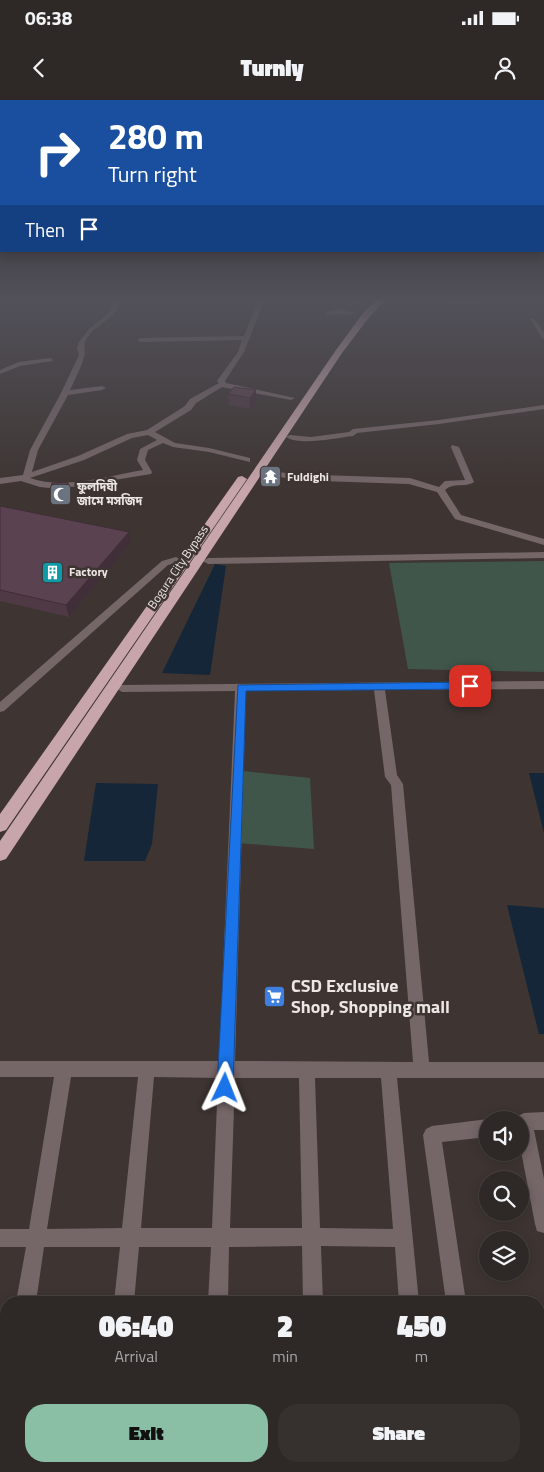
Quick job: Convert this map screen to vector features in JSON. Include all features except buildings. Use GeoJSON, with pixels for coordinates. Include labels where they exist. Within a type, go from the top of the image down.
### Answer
{"type":"FeatureCollection","features":[{"type":"Feature","properties":{"kind":"highway","name":"Bogura City Bypass"},"geometry":{"type":"LineString","coordinates":[[0,826],[324,362]]}},
{"type":"Feature","properties":{"kind":"highway","name":"Bogura City Bypass"},"geometry":{"type":"LineString","coordinates":[[0,854],[333,362]]}},
{"type":"Feature","properties":{"kind":"street"},"geometry":{"type":"LineString","coordinates":[[0,372],[19,364],[34,362]]}},
{"type":"Feature","properties":{"kind":"street"},"geometry":{"type":"LineString","coordinates":[[24,476],[34,450],[65,393],[79,362]]}},
{"type":"Feature","properties":{"kind":"street"},"geometry":{"type":"LineString","coordinates":[[222,384],[220,381],[234,362]]}},
{"type":"Feature","properties":{"kind":"street"},"geometry":{"type":"LineString","coordinates":[[0,481],[24,476],[81,458],[130,436],[149,432],[188,408],[193,401],[222,384],[291,398]]}},
{"type":"Feature","properties":{"kind":"street"},"geometry":{"type":"LineString","coordinates":[[65,393],[102,388]]}},
{"type":"Feature","properties":{"kind":"street"},"geometry":{"type":"LineString","coordinates":[[290,437],[311,439],[353,434],[353,431],[439,422],[544,407]]}},
{"type":"Feature","properties":{"kind":"street"},"geometry":{"type":"LineString","coordinates":[[149,432],[173,445],[209,450],[247,460]]}},
{"type":"Feature","properties":{"kind":"street"},"geometry":{"type":"LineString","coordinates":[[24,476],[40,484],[59,486],[148,472],[141,460],[144,449],[163,440]]}},
{"type":"Feature","properties":{"kind":"street"},"geometry":{"type":"LineString","coordinates":[[440,490],[448,483],[470,482],[455,447]]}},
{"type":"Feature","properties":{"kind":"street"},"geometry":{"type":"LineString","coordinates":[[267,472],[292,477],[410,482],[440,490],[458,517],[544,542]]}},
{"type":"Feature","properties":{"kind":"street"},"geometry":{"type":"LineString","coordinates":[[208,561],[544,555]]}},
{"type":"Feature","properties":{"kind":"street"},"geometry":{"type":"LineString","coordinates":[[0,708],[146,578],[165,563],[176,560]]}},
{"type":"Feature","properties":{"kind":"street"},"geometry":{"type":"LineString","coordinates":[[122,688],[544,685]]}},
{"type":"Feature","properties":{"kind":"street"},"geometry":{"type":"LineString","coordinates":[[378,686],[391,777],[397,784],[422,1069]]}},
{"type":"Feature","properties":{"kind":"street"},"geometry":{"type":"LineString","coordinates":[[218,1296],[241,687]]}},
{"type":"Feature","properties":{"kind":"street"},"geometry":{"type":"LineString","coordinates":[[0,1069],[544,1070]]}},
{"type":"Feature","properties":{"kind":"street"},"geometry":{"type":"LineString","coordinates":[[27,1296],[64,1069]]}},
{"type":"Feature","properties":{"kind":"street"},"geometry":{"type":"LineString","coordinates":[[125,1296],[147,1069]]}},
{"type":"Feature","properties":{"kind":"street"},"geometry":{"type":"LineString","coordinates":[[307,1069],[313,1296]]}},
{"type":"Feature","properties":{"kind":"street"},"geometry":{"type":"LineString","coordinates":[[388,1069],[408,1296]]}},
{"type":"Feature","properties":{"kind":"street"},"geometry":{"type":"LineString","coordinates":[[529,1122],[544,1121]]}},
{"type":"Feature","properties":{"kind":"street"},"geometry":{"type":"LineString","coordinates":[[455,1296],[432,1135],[479,1129]]}},
{"type":"Feature","properties":{"kind":"street"},"geometry":{"type":"LineString","coordinates":[[529,1155],[544,1224]]}},
{"type":"Feature","properties":{"kind":"street"},"geometry":{"type":"LineString","coordinates":[[0,1238],[403,1238]]}},
{"type":"Feature","properties":{"kind":"green space"},"geometry":{"type":"Polygon","coordinates":[[[544,561],[544,672],[408,669],[389,563],[544,561]]]}},
{"type":"Feature","properties":{"kind":"green space"},"geometry":{"type":"Polygon","coordinates":[[[243,771],[310,778],[314,849],[238,843],[243,771]]]}},
{"type":"Feature","properties":{"kind":"water"},"geometry":{"type":"Polygon","coordinates":[[[215,564],[226,566],[210,675],[162,673],[215,564]]]}},
{"type":"Feature","properties":{"kind":"water"},"geometry":{"type":"Polygon","coordinates":[[[529,773],[544,773],[544,833],[529,773]]]}},
{"type":"Feature","properties":{"kind":"water"},"geometry":{"type":"Polygon","coordinates":[[[96,783],[158,784],[152,844],[145,861],[84,861],[96,783]]]}},
{"type":"Feature","properties":{"kind":"water"},"geometry":{"type":"Polygon","coordinates":[[[507,905],[544,908],[544,1034],[539,1034],[507,905]]]}},
{"type":"Feature","properties":{"kind":"place","name":"Fuldighi"},"geometry":{"type":"Point","coordinates":[271,477]}},
{"type":"Feature","properties":{"kind":"place","name":"ফুলদিঘী জামে মসজিদ"},"geometry":{"type":"Point","coordinates":[61,494]}},
{"type":"Feature","properties":{"kind":"place","name":"Factory"},"geometry":{"type":"Point","coordinates":[53,572]}},
{"type":"Feature","properties":{"kind":"place","name":"CSD Exclusive Shop, Shopping mall"},"geometry":{"type":"Point","coordinates":[275,996]}},
{"type":"Feature","properties":{"kind":"route"},"geometry":{"type":"LineString","coordinates":[[225,1088],[241,687],[470,686]]}}]}
